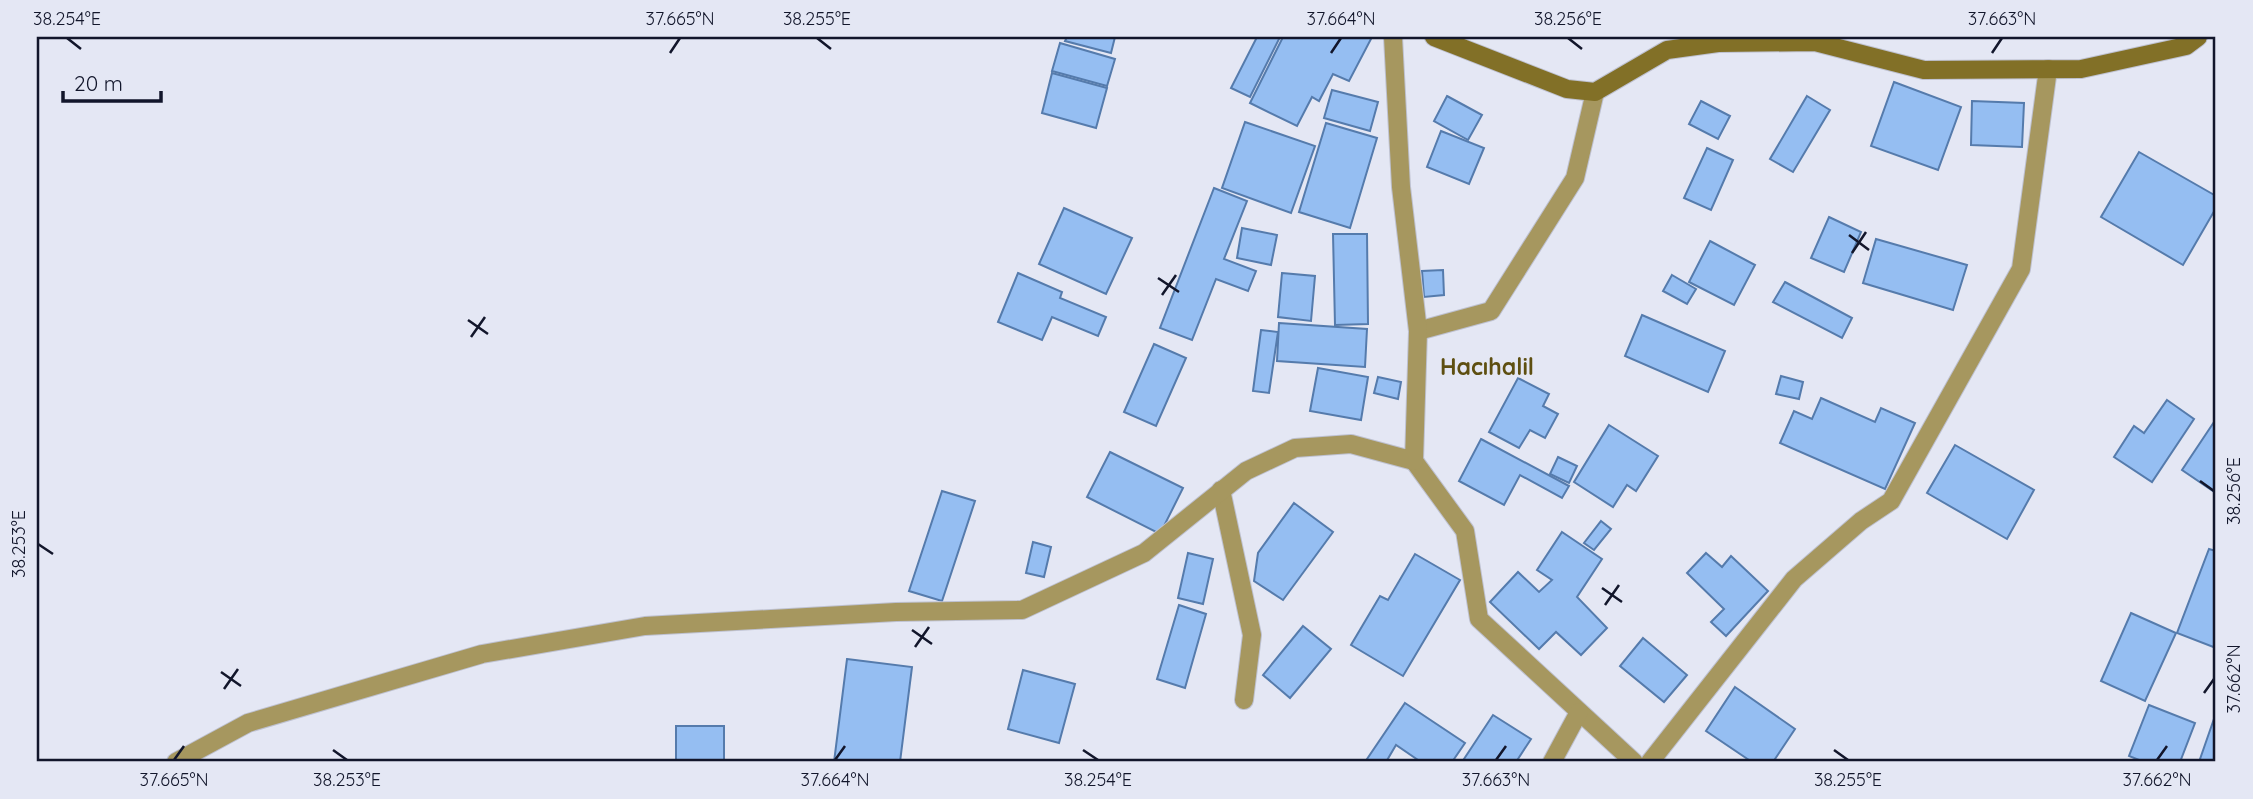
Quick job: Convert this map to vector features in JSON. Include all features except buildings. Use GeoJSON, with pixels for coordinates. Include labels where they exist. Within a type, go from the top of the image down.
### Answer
{"type":"FeatureCollection","features":[{"type":"Feature","properties":{"kind":"street"},"geometry":{"type":"LineString","coordinates":[[1393,37],[1401,187],[1418,331],[1414,461],[1465,531],[1479,619],[1634,762]]}},
{"type":"Feature","properties":{"kind":"street"},"geometry":{"type":"LineString","coordinates":[[1434,37],[1567,89],[1595,92],[1667,50],[1718,43],[1815,42],[1924,70],[2081,69],[2186,46],[2197,37]]}},
{"type":"Feature","properties":{"kind":"street"},"geometry":{"type":"LineString","coordinates":[[1650,762],[1794,579],[1861,521],[1891,502],[2021,269],[2048,69]]}},
{"type":"Feature","properties":{"kind":"street"},"geometry":{"type":"LineString","coordinates":[[1418,331],[1491,311],[1575,178],[1595,92]]}},
{"type":"Feature","properties":{"kind":"street"},"geometry":{"type":"LineString","coordinates":[[176,762],[248,723],[482,654],[645,626],[896,612],[1022,610],[1144,553],[1246,471],[1295,448],[1351,444],[1414,461]]}},
{"type":"Feature","properties":{"kind":"street"},"geometry":{"type":"LineString","coordinates":[[1221,490],[1252,635],[1244,699]]}},
{"type":"Feature","properties":{"kind":"street"},"geometry":{"type":"LineString","coordinates":[[1552,762],[1580,712]]}},
{"type":"Feature","properties":{"kind":"district","name":"Hacıhalil"},"geometry":{"type":"Point","coordinates":[1487,366]}}]}
